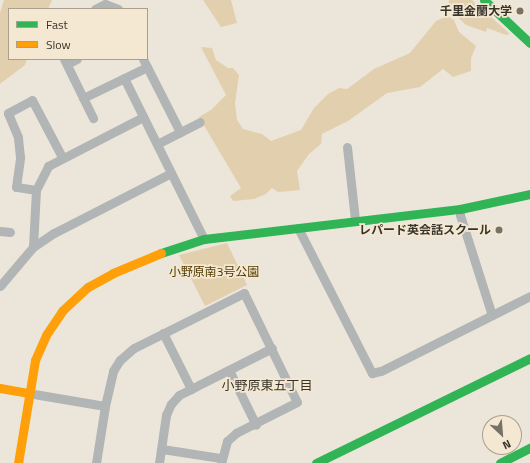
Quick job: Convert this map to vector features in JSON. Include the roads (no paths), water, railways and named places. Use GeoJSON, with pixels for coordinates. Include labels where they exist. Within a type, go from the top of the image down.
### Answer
{"type":"FeatureCollection","features":[{"type":"Feature","properties":{"kind":"street"},"geometry":{"type":"LineString","coordinates":[[484,0],[530,44]]}},
{"type":"Feature","properties":{"kind":"street"},"geometry":{"type":"LineString","coordinates":[[97,8],[105,4],[115,8]]}},
{"type":"Feature","properties":{"kind":"street"},"geometry":{"type":"LineString","coordinates":[[65,62],[93,118]]}},
{"type":"Feature","properties":{"kind":"street"},"geometry":{"type":"LineString","coordinates":[[83,98],[124,78],[145,63],[180,132]]}},
{"type":"Feature","properties":{"kind":"street"},"geometry":{"type":"LineString","coordinates":[[124,78],[204,240]]}},
{"type":"Feature","properties":{"kind":"street"},"geometry":{"type":"LineString","coordinates":[[36,190],[16,187],[20,157],[18,137],[8,113],[32,100],[62,157]]}},
{"type":"Feature","properties":{"kind":"street"},"geometry":{"type":"LineString","coordinates":[[33,247],[36,190],[48,166],[62,157],[143,118]]}},
{"type":"Feature","properties":{"kind":"street"},"geometry":{"type":"LineString","coordinates":[[157,144],[200,122]]}},
{"type":"Feature","properties":{"kind":"street"},"geometry":{"type":"LineString","coordinates":[[347,147],[355,220]]}},
{"type":"Feature","properties":{"kind":"street"},"geometry":{"type":"LineString","coordinates":[[0,286],[2,276],[33,247],[74,220],[171,173]]}},
{"type":"Feature","properties":{"kind":"street"},"geometry":{"type":"LineString","coordinates":[[18,463],[28,393],[35,360],[46,335],[63,310],[88,287],[146,258],[204,240],[355,220],[460,209],[530,194]]}},
{"type":"Feature","properties":{"kind":"street"},"geometry":{"type":"LineString","coordinates":[[460,209],[460,215],[492,315]]}},
{"type":"Feature","properties":{"kind":"street"},"geometry":{"type":"LineString","coordinates":[[298,228],[372,373],[381,371],[530,296]]}},
{"type":"Feature","properties":{"kind":"street"},"geometry":{"type":"LineString","coordinates":[[96,463],[105,406],[113,371],[120,360],[134,348],[244,293],[297,402],[256,425],[236,433],[227,441],[221,461],[162,449]]}},
{"type":"Feature","properties":{"kind":"street"},"geometry":{"type":"LineString","coordinates":[[163,333],[191,389]]}},
{"type":"Feature","properties":{"kind":"street"},"geometry":{"type":"LineString","coordinates":[[159,463],[166,415],[171,404],[179,395],[272,348]]}},
{"type":"Feature","properties":{"kind":"street"},"geometry":{"type":"LineString","coordinates":[[316,463],[329,460],[530,358]]}},
{"type":"Feature","properties":{"kind":"street"},"geometry":{"type":"LineString","coordinates":[[229,370],[256,425]]}},
{"type":"Feature","properties":{"kind":"street"},"geometry":{"type":"LineString","coordinates":[[0,388],[105,406]]}},
{"type":"Feature","properties":{"kind":"street"},"geometry":{"type":"LineString","coordinates":[[500,463],[530,448]]}},
{"type":"Feature","properties":{"kind":"place","name":"千里金蘭大学"},"geometry":{"type":"Point","coordinates":[520,11]}},
{"type":"Feature","properties":{"kind":"place","name":"レパード英会話スクール"},"geometry":{"type":"Point","coordinates":[499,230]}},
{"type":"Feature","properties":{"kind":"district","name":"小野原東五丁目"},"geometry":{"type":"Point","coordinates":[267,385]}},
{"type":"Feature","properties":{"kind":"park label","name":"小野原南3号公園"},"geometry":{"type":"Point","coordinates":[214,272]}}]}
